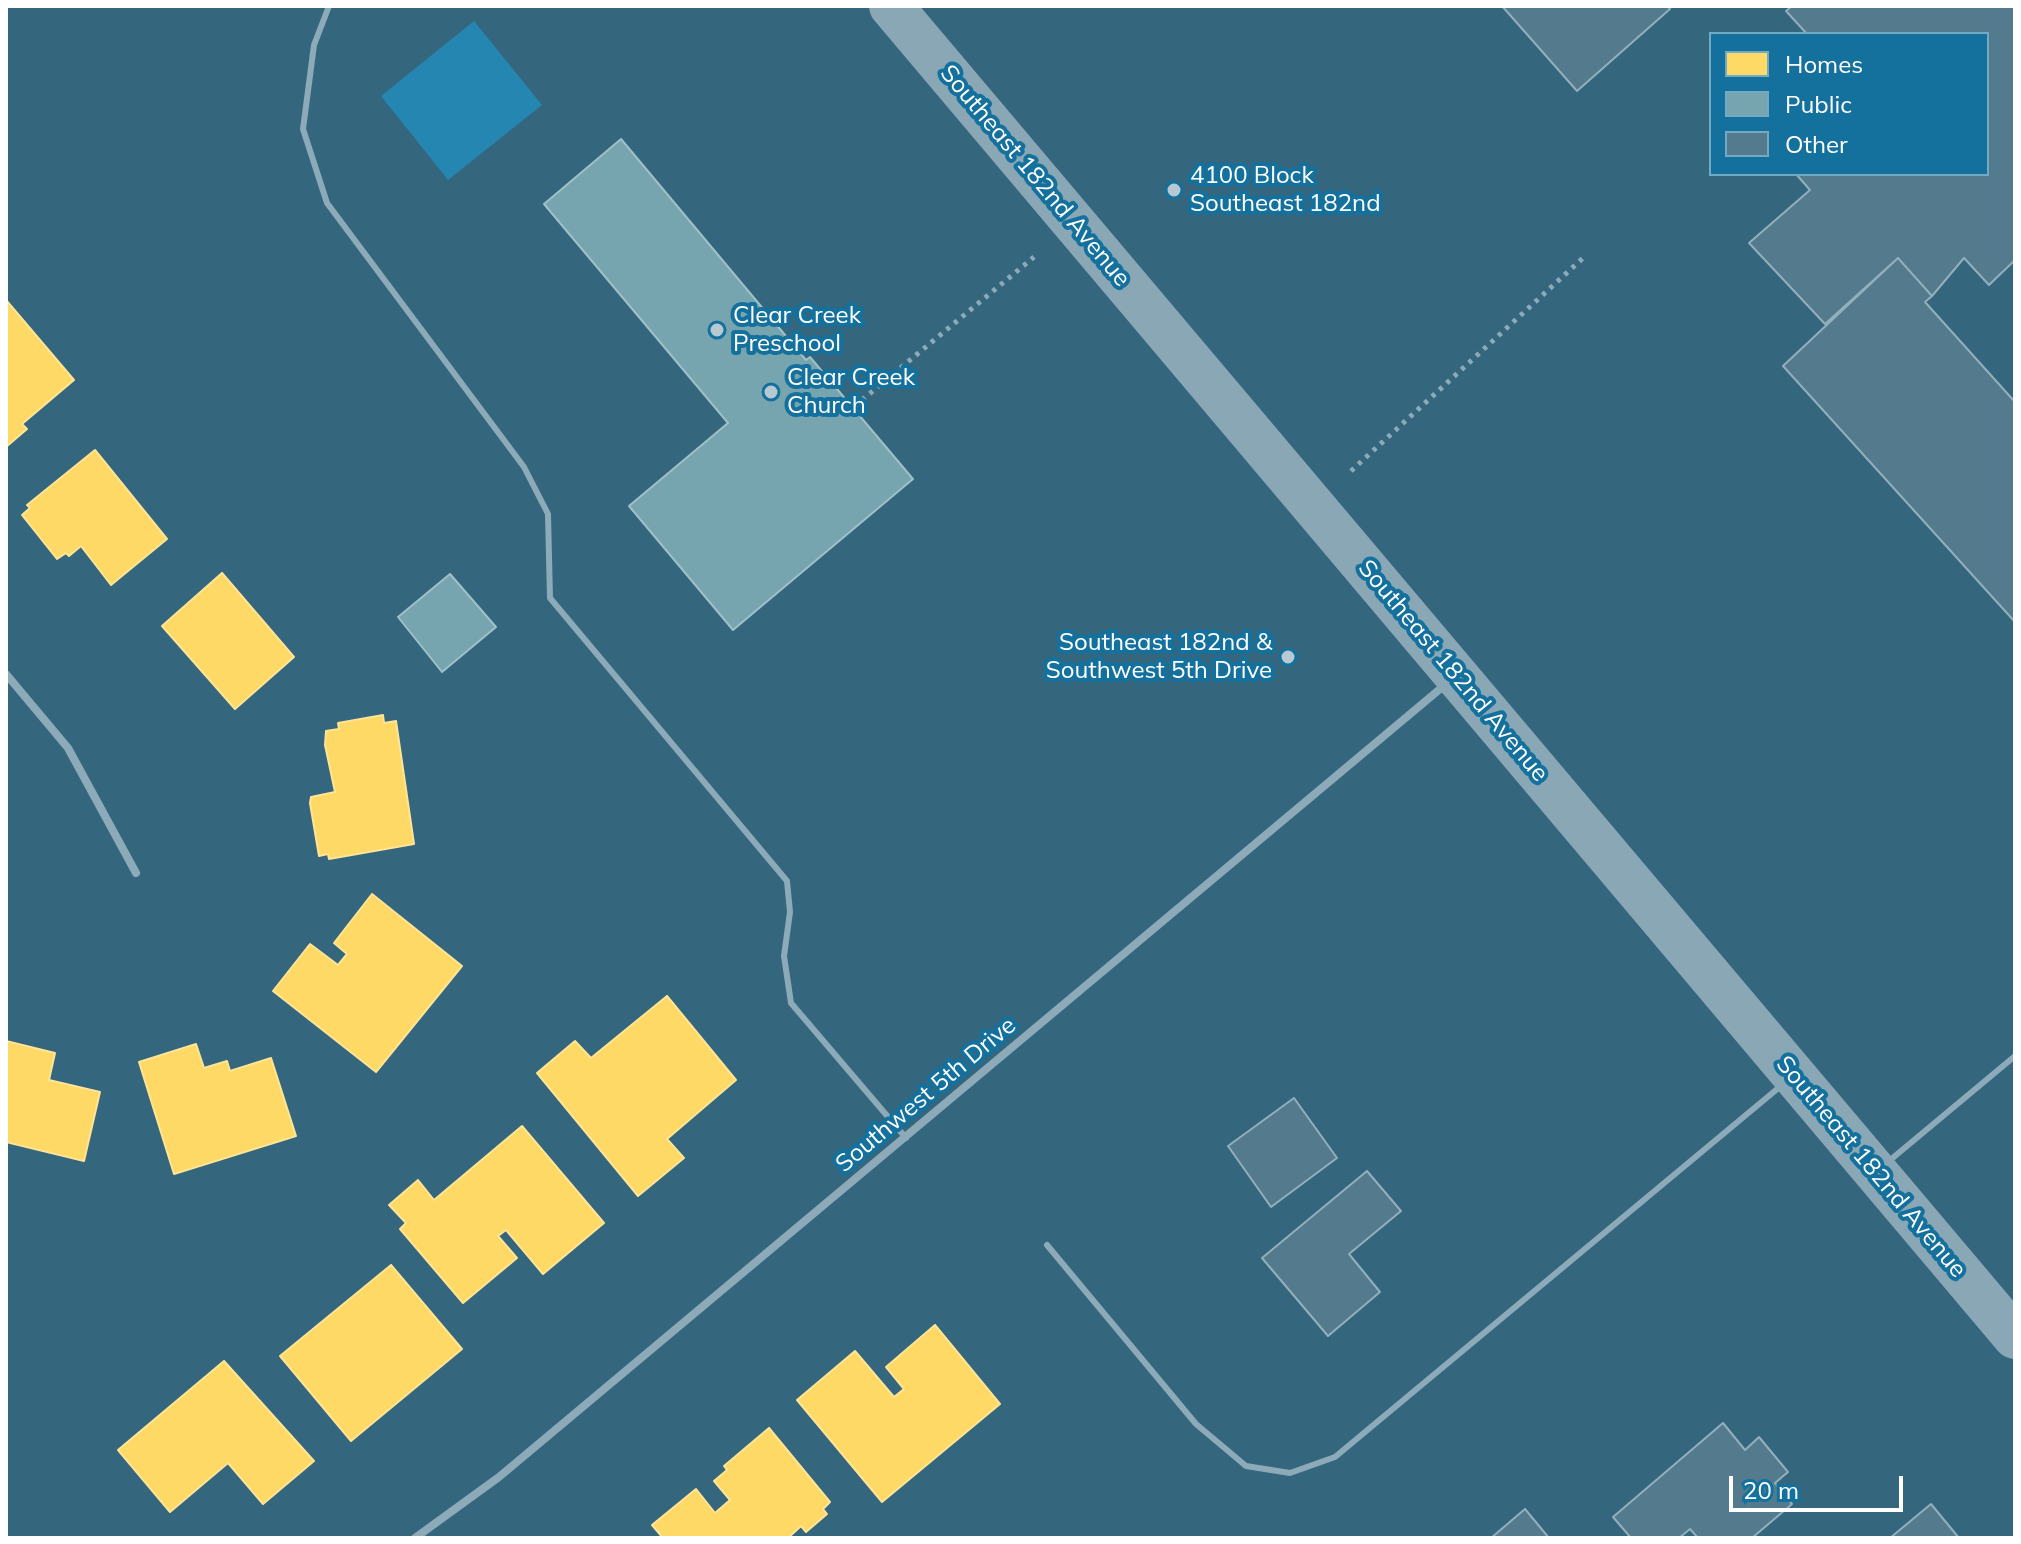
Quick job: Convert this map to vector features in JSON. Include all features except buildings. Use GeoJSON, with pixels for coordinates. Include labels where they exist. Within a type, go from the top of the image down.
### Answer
{"type":"FeatureCollection","features":[{"type":"Feature","properties":{"kind":"main road","name":"Southeast 182nd Avenue"},"geometry":{"type":"LineString","coordinates":[[891,6],[2015,1337]]}},
{"type":"Feature","properties":{"kind":"street"},"geometry":{"type":"LineString","coordinates":[[6,674],[68,748],[136,873]]}},
{"type":"Feature","properties":{"kind":"street","name":"Southwest 5th Drive"},"geometry":{"type":"LineString","coordinates":[[415,1538],[499,1477],[1456,674]]}},
{"type":"Feature","properties":{"kind":"lane"},"geometry":{"type":"LineString","coordinates":[[329,6],[314,45],[303,129],[327,203],[524,467],[548,514],[550,598],[787,881],[790,912],[784,956],[791,1003],[906,1138]]}},
{"type":"Feature","properties":{"kind":"lane"},"geometry":{"type":"LineString","coordinates":[[1876,1172],[2015,1056]]}},
{"type":"Feature","properties":{"kind":"lane"},"geometry":{"type":"LineString","coordinates":[[1047,1245],[1196,1424],[1246,1466],[1290,1473],[1335,1457],[1794,1075]]}},
{"type":"Feature","properties":{"kind":"path"},"geometry":{"type":"LineString","coordinates":[[862,400],[1075,223]]}},
{"type":"Feature","properties":{"kind":"path"},"geometry":{"type":"LineString","coordinates":[[1314,505],[1583,258]]}},
{"type":"Feature","properties":{"kind":"shaded area"},"geometry":{"type":"Polygon","coordinates":[[[474,21],[542,105],[448,180],[381,96],[474,21]]]}},
{"type":"Feature","properties":{"kind":"place","name":"4100 Block Southeast 182nd"},"geometry":{"type":"Point","coordinates":[1174,190]}},
{"type":"Feature","properties":{"kind":"place","name":"Clear Creek Preschool"},"geometry":{"type":"Point","coordinates":[717,330]}},
{"type":"Feature","properties":{"kind":"place","name":"Clear Creek Church"},"geometry":{"type":"Point","coordinates":[771,392]}},
{"type":"Feature","properties":{"kind":"place","name":"Southeast 182nd & Southwest 5th Drive"},"geometry":{"type":"Point","coordinates":[1288,657]}}]}
